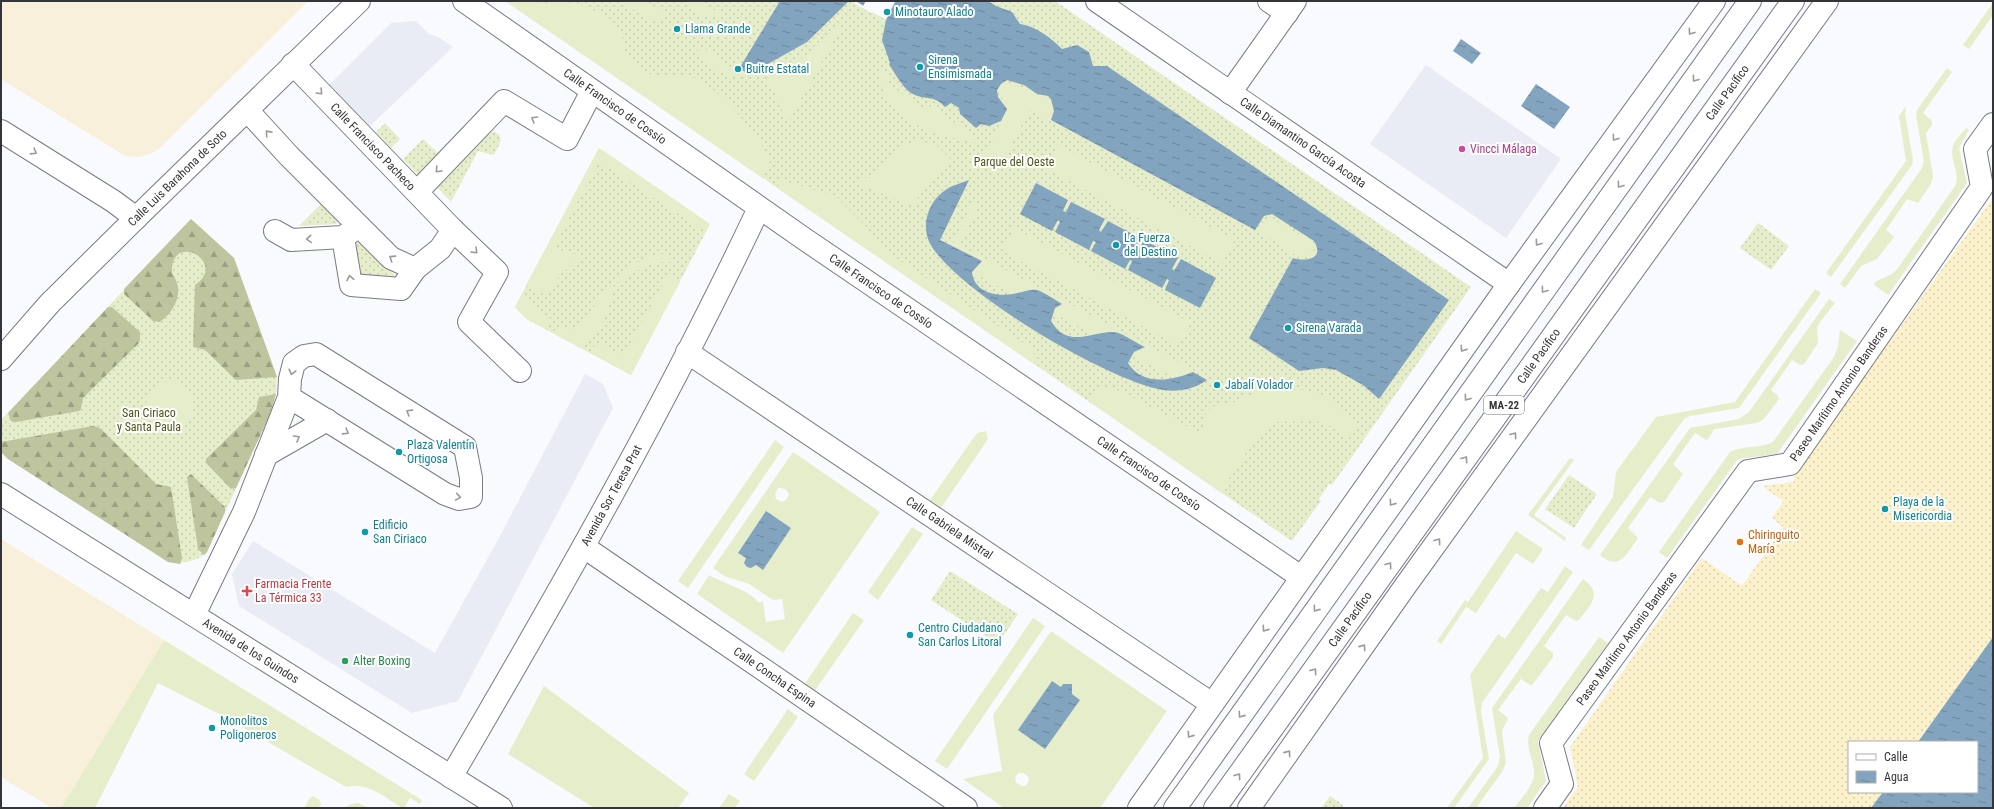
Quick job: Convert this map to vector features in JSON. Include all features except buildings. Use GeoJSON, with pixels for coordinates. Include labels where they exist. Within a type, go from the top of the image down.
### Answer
{"type":"FeatureCollection","features":[{"type":"Feature","properties":{"kind":"main road","name":"Calle Luis Barahona de Soto"},"geometry":{"type":"LineString","coordinates":[[1,359],[50,303],[359,1]]}},
{"type":"Feature","properties":{"kind":"main road","name":"Calle Francisco de Cossío"},"geometry":{"type":"LineString","coordinates":[[464,1],[759,208],[1301,577]]}},
{"type":"Feature","properties":{"kind":"main road","name":"Calle Diamantino García Acosta"},"geometry":{"type":"LineString","coordinates":[[1097,1],[1509,284]]}},
{"type":"Feature","properties":{"kind":"main road"},"geometry":{"type":"LineString","coordinates":[[1230,93],[1291,7],[1269,1]]}},
{"type":"Feature","properties":{"kind":"main road","name":"MA-22"},"geometry":{"type":"LineString","coordinates":[[1175,808],[1750,1]]}},
{"type":"Feature","properties":{"kind":"main road","name":"Calle Pacífico"},"geometry":{"type":"LineString","coordinates":[[1215,808],[1793,1]]}},
{"type":"Feature","properties":{"kind":"main road"},"geometry":{"type":"LineString","coordinates":[[1249,808],[1406,585],[1827,1]]}},
{"type":"Feature","properties":{"kind":"main road"},"geometry":{"type":"LineString","coordinates":[[1139,808],[1301,577],[1709,3]]}},
{"type":"Feature","properties":{"kind":"main road","name":"Calle Francisco Pacheco"},"geometry":{"type":"LineString","coordinates":[[293,64],[453,230],[497,272],[469,322],[520,371]]}},
{"type":"Feature","properties":{"kind":"main road"},"geometry":{"type":"LineString","coordinates":[[417,192],[504,101],[567,139],[592,91]]}},
{"type":"Feature","properties":{"kind":"main road"},"geometry":{"type":"LineString","coordinates":[[246,110],[351,232],[391,258],[415,269]]}},
{"type":"Feature","properties":{"kind":"main road","name":"Paseo Marítimo Antonio Banderas"},"geometry":{"type":"LineString","coordinates":[[1545,808],[1562,784],[1551,743],[1748,471],[1790,464],[1982,187],[1975,149],[1993,124]]}},
{"type":"Feature","properties":{"kind":"main road"},"geometry":{"type":"LineString","coordinates":[[1,131],[113,201],[136,218]]}},
{"type":"Feature","properties":{"kind":"main road","name":"Avenida Sor Teresa Prat"},"geometry":{"type":"LineString","coordinates":[[451,777],[584,547],[688,352],[759,208]]}},
{"type":"Feature","properties":{"kind":"main road"},"geometry":{"type":"LineString","coordinates":[[351,232],[352,285],[401,290],[415,269],[440,249],[453,230]]}},
{"type":"Feature","properties":{"kind":"main road"},"geometry":{"type":"LineString","coordinates":[[275,231],[291,240],[351,232]]}},
{"type":"Feature","properties":{"kind":"main road","name":"Calle Gabriela Mistral"},"geometry":{"type":"LineString","coordinates":[[688,352],[1212,704]]}},
{"type":"Feature","properties":{"kind":"main road"},"geometry":{"type":"LineString","coordinates":[[194,615],[244,512],[289,396],[290,379],[294,363],[304,356],[316,354],[465,447],[472,478],[471,497],[459,499],[445,494],[289,396]]}},
{"type":"Feature","properties":{"kind":"main road"},"geometry":{"type":"LineString","coordinates":[[266,456],[327,420]]}},
{"type":"Feature","properties":{"kind":"main road","name":"Avenida de los Guindos"},"geometry":{"type":"LineString","coordinates":[[1,494],[501,808]]}},
{"type":"Feature","properties":{"kind":"main road","name":"Calle Concha Espina"},"geometry":{"type":"LineString","coordinates":[[584,547],[966,808]]}},
{"type":"Feature","properties":{"kind":"shaded area"},"geometry":{"type":"Polygon","coordinates":[[[1,1],[308,1],[160,148],[152,153],[140,157],[125,156],[1,79],[1,1]]]}},
{"type":"Feature","properties":{"kind":"shaded area"},"geometry":{"type":"Polygon","coordinates":[[[416,21],[429,34],[438,37],[453,47],[369,127],[328,86],[391,23],[416,21]]]}},
{"type":"Feature","properties":{"kind":"shaded area","name":"Vincci Málaga"},"geometry":{"type":"Polygon","coordinates":[[[1426,65],[1561,159],[1506,238],[1370,144],[1426,65]]]}},
{"type":"Feature","properties":{"kind":"shaded area"},"geometry":{"type":"Polygon","coordinates":[[[585,374],[603,384],[613,408],[458,701],[412,713],[239,606],[232,574],[253,541],[435,653],[499,538],[585,374]]]}},
{"type":"Feature","properties":{"kind":"shaded area"},"geometry":{"type":"Polygon","coordinates":[[[1,539],[164,640],[61,808],[52,808],[1,777],[1,539]]]}},
{"type":"Feature","properties":{"kind":"green space","name":"Parque del Oeste"},"geometry":{"type":"Polygon","coordinates":[[[505,1],[1055,1],[1471,287],[1332,485],[1329,484],[1319,499],[1321,501],[1292,541],[505,1]]]}},
{"type":"Feature","properties":{"kind":"green space"},"geometry":{"type":"Polygon","coordinates":[[[505,1],[551,3],[551,1],[562,1],[585,6],[611,19],[621,32],[624,49],[639,67],[656,78],[679,75],[700,79],[727,101],[754,133],[771,160],[761,177],[505,1]]]}},
{"type":"Feature","properties":{"kind":"green space"},"geometry":{"type":"Polygon","coordinates":[[[619,1],[646,1],[667,15],[663,20],[651,20],[619,1]]]}},
{"type":"Feature","properties":{"kind":"green space"},"geometry":{"type":"Polygon","coordinates":[[[681,1],[701,1],[724,17],[701,15],[681,1]]]}},
{"type":"Feature","properties":{"kind":"green space"},"geometry":{"type":"Polygon","coordinates":[[[1993,3],[1993,15],[1969,49],[1963,45],[1993,3]]]}},
{"type":"Feature","properties":{"kind":"green space"},"geometry":{"type":"Polygon","coordinates":[[[835,26],[840,29],[790,119],[783,115],[776,96],[763,81],[808,54],[818,42],[822,44],[835,26]]]}},
{"type":"Feature","properties":{"kind":"green space"},"geometry":{"type":"Polygon","coordinates":[[[695,42],[741,74],[731,76],[726,75],[708,64],[700,53],[695,42]]]}},
{"type":"Feature","properties":{"kind":"green space"},"geometry":{"type":"Polygon","coordinates":[[[1947,68],[1952,72],[1923,113],[1932,121],[1932,125],[1926,133],[1933,176],[1931,184],[1918,203],[1907,199],[1886,230],[1894,237],[1877,259],[1861,266],[1845,288],[1840,284],[1922,168],[1924,162],[1916,115],[1917,110],[1947,68]]]}},
{"type":"Feature","properties":{"kind":"green space"},"geometry":{"type":"Polygon","coordinates":[[[881,72],[891,79],[888,84],[926,110],[930,106],[981,141],[978,143],[938,134],[908,119],[899,112],[885,94],[881,72]]]}},
{"type":"Feature","properties":{"kind":"green space"},"geometry":{"type":"Polygon","coordinates":[[[1010,83],[1026,89],[1034,96],[1047,98],[1051,106],[1050,119],[1247,227],[1030,110],[996,174],[979,165],[1009,107],[1001,97],[1000,90],[1003,85],[1010,83]]]}},
{"type":"Feature","properties":{"kind":"green space"},"geometry":{"type":"Polygon","coordinates":[[[1906,106],[1905,114],[1913,160],[1912,165],[1831,277],[1826,273],[1906,161],[1899,116],[1906,106]]]}},
{"type":"Feature","properties":{"kind":"green space"},"geometry":{"type":"Polygon","coordinates":[[[385,123],[400,139],[391,148],[376,132],[385,123]]]}},
{"type":"Feature","properties":{"kind":"green space"},"geometry":{"type":"Polygon","coordinates":[[[1966,128],[1969,130],[1959,148],[1967,183],[1888,295],[1874,285],[1875,282],[1892,274],[1898,268],[1955,186],[1957,176],[1952,151],[1957,139],[1966,128]]]}},
{"type":"Feature","properties":{"kind":"green space"},"geometry":{"type":"Polygon","coordinates":[[[489,131],[495,132],[500,136],[500,143],[494,155],[478,151],[451,202],[434,184],[489,131]]]}},
{"type":"Feature","properties":{"kind":"green space"},"geometry":{"type":"Polygon","coordinates":[[[423,139],[439,154],[418,175],[403,159],[423,139]]]}},
{"type":"Feature","properties":{"kind":"green space"},"geometry":{"type":"Polygon","coordinates":[[[917,140],[937,145],[952,160],[929,180],[913,206],[858,184],[874,172],[898,148],[917,140]]]}},
{"type":"Feature","properties":{"kind":"green space"},"geometry":{"type":"Polygon","coordinates":[[[1058,145],[1235,240],[1222,263],[1045,168],[1058,145]]]}},
{"type":"Feature","properties":{"kind":"green space"},"geometry":{"type":"Polygon","coordinates":[[[599,148],[710,224],[631,375],[528,320],[515,307],[599,148]]]}},
{"type":"Feature","properties":{"kind":"green space"},"geometry":{"type":"Polygon","coordinates":[[[599,148],[710,224],[706,232],[599,162],[553,248],[582,256],[560,275],[547,296],[526,285],[599,148]]]}},
{"type":"Feature","properties":{"kind":"green space"},"geometry":{"type":"Polygon","coordinates":[[[782,180],[837,197],[864,224],[887,252],[1031,348],[1036,357],[1034,364],[777,188],[782,180]]]}},
{"type":"Feature","properties":{"kind":"green space"},"geometry":{"type":"Polygon","coordinates":[[[322,203],[339,220],[336,224],[299,226],[322,203]]]}},
{"type":"Feature","properties":{"kind":"green space"},"geometry":{"type":"Polygon","coordinates":[[[973,203],[979,206],[959,245],[1194,370],[1193,372],[1176,378],[1131,355],[1144,347],[1115,332],[1095,335],[1053,313],[1055,308],[1062,304],[1036,290],[1013,294],[972,272],[982,261],[952,246],[973,203]]]}},
{"type":"Feature","properties":{"kind":"green space"},"geometry":{"type":"Polygon","coordinates":[[[1273,218],[1283,226],[1307,239],[1314,247],[1313,253],[1307,256],[1294,254],[1288,251],[1289,249],[1257,231],[1265,219],[1273,218]]]}},
{"type":"Feature","properties":{"kind":"green space","name":"San Ciriaco y Santa Paula"},"geometry":{"type":"Polygon","coordinates":[[[191,219],[234,258],[277,377],[276,394],[271,412],[207,552],[194,560],[173,563],[168,562],[8,459],[1,452],[1,420],[191,219]]]}},
{"type":"Feature","properties":{"kind":"green space"},"geometry":{"type":"Polygon","coordinates":[[[191,219],[234,258],[277,377],[236,380],[205,350],[193,347],[195,285],[204,276],[205,267],[202,260],[196,254],[187,252],[180,254],[174,260],[172,273],[178,287],[177,300],[170,312],[160,322],[153,321],[124,294],[124,289],[191,219]]]}},
{"type":"Feature","properties":{"kind":"green space"},"geometry":{"type":"Polygon","coordinates":[[[1758,223],[1789,246],[1771,270],[1740,248],[1758,223]]]}},
{"type":"Feature","properties":{"kind":"green space"},"geometry":{"type":"Polygon","coordinates":[[[1014,228],[1191,323],[1178,345],[1002,251],[1014,228]]]}},
{"type":"Feature","properties":{"kind":"green space"},"geometry":{"type":"Polygon","coordinates":[[[353,242],[362,242],[398,279],[359,277],[353,242]]]}},
{"type":"Feature","properties":{"kind":"green space"},"geometry":{"type":"Polygon","coordinates":[[[663,254],[673,255],[671,262],[649,264],[637,270],[620,284],[615,280],[637,262],[649,257],[663,254]]]}},
{"type":"Feature","properties":{"kind":"green space"},"geometry":{"type":"Polygon","coordinates":[[[668,275],[680,282],[631,375],[591,353],[596,342],[623,356],[668,275]]]}},
{"type":"Feature","properties":{"kind":"green space"},"geometry":{"type":"Polygon","coordinates":[[[611,284],[616,288],[605,317],[601,325],[583,349],[556,335],[560,325],[575,331],[611,284]]]}},
{"type":"Feature","properties":{"kind":"green space"},"geometry":{"type":"Polygon","coordinates":[[[1815,289],[1821,293],[1739,408],[1690,416],[1684,419],[1589,550],[1581,545],[1613,497],[1616,472],[1656,417],[1735,402],[1815,289]]]}},
{"type":"Feature","properties":{"kind":"green space"},"geometry":{"type":"Polygon","coordinates":[[[521,296],[551,319],[546,329],[528,320],[515,307],[521,296]]]}},
{"type":"Feature","properties":{"kind":"green space"},"geometry":{"type":"Polygon","coordinates":[[[1829,299],[1835,303],[1817,328],[1818,343],[1804,364],[1800,365],[1792,360],[1771,390],[1778,396],[1779,399],[1764,419],[1757,423],[1714,429],[1709,438],[1706,440],[1695,433],[1673,464],[1683,474],[1664,502],[1660,503],[1650,497],[1628,528],[1638,538],[1626,554],[1618,561],[1613,562],[1600,555],[1690,428],[1739,419],[1749,412],[1829,299]]]}},
{"type":"Feature","properties":{"kind":"green space"},"geometry":{"type":"Polygon","coordinates":[[[108,307],[112,307],[140,332],[139,343],[83,398],[81,409],[79,411],[16,422],[11,421],[8,413],[108,307]]]}},
{"type":"Feature","properties":{"kind":"green space"},"geometry":{"type":"Polygon","coordinates":[[[1840,330],[1857,341],[1777,454],[1738,459],[1667,558],[1659,552],[1730,452],[1740,448],[1763,446],[1773,442],[1834,357],[1838,347],[1840,330]]]}},
{"type":"Feature","properties":{"kind":"green space"},"geometry":{"type":"Polygon","coordinates":[[[170,381],[179,383],[187,388],[192,396],[194,405],[192,414],[187,422],[179,427],[170,429],[161,427],[153,422],[148,414],[146,405],[148,396],[153,388],[161,383],[170,381]]]}},
{"type":"Feature","properties":{"kind":"green space"},"geometry":{"type":"Polygon","coordinates":[[[1108,387],[1123,392],[1197,432],[1203,429],[1206,413],[1214,406],[1232,403],[1267,388],[1306,390],[1325,396],[1357,427],[1352,436],[1346,440],[1335,428],[1317,421],[1274,422],[1257,437],[1220,492],[1090,402],[1096,391],[1108,387]]]}},
{"type":"Feature","properties":{"kind":"green space"},"geometry":{"type":"Polygon","coordinates":[[[276,394],[271,412],[236,488],[231,489],[206,463],[206,459],[256,410],[259,397],[276,394]]]}},
{"type":"Feature","properties":{"kind":"green space"},"geometry":{"type":"Polygon","coordinates":[[[93,426],[100,428],[156,484],[171,487],[182,558],[180,564],[168,562],[8,459],[1,452],[1,442],[93,426]]]}},
{"type":"Feature","properties":{"kind":"green space"},"geometry":{"type":"Polygon","coordinates":[[[986,431],[988,439],[941,508],[930,500],[977,433],[986,431]]]}},
{"type":"Feature","properties":{"kind":"green space"},"geometry":{"type":"Polygon","coordinates":[[[775,440],[784,447],[688,588],[678,581],[775,440]]]}},
{"type":"Feature","properties":{"kind":"green space"},"geometry":{"type":"Polygon","coordinates":[[[793,452],[880,512],[783,653],[697,594],[709,575],[750,594],[759,603],[763,601],[766,622],[785,619],[782,599],[773,600],[749,584],[724,576],[713,568],[793,452]],[[778,488],[775,494],[776,499],[782,502],[786,500],[789,495],[785,489],[778,488]]]}},
{"type":"Feature","properties":{"kind":"green space"},"geometry":{"type":"Polygon","coordinates":[[[1570,458],[1574,460],[1534,515],[1566,538],[1565,541],[1528,515],[1570,458]]]}},
{"type":"Feature","properties":{"kind":"green space"},"geometry":{"type":"Polygon","coordinates":[[[191,474],[225,507],[225,512],[207,552],[204,555],[198,549],[187,477],[191,474]]]}},
{"type":"Feature","properties":{"kind":"green space"},"geometry":{"type":"Polygon","coordinates":[[[1569,475],[1597,494],[1574,528],[1545,509],[1569,475]]]}},
{"type":"Feature","properties":{"kind":"green space"},"geometry":{"type":"Polygon","coordinates":[[[912,527],[923,534],[878,600],[868,592],[912,527]]]}},
{"type":"Feature","properties":{"kind":"green space"},"geometry":{"type":"Polygon","coordinates":[[[1516,531],[1543,549],[1533,564],[1516,553],[1476,613],[1466,607],[1441,644],[1437,641],[1465,600],[1468,602],[1516,531]]]}},
{"type":"Feature","properties":{"kind":"green space"},"geometry":{"type":"Polygon","coordinates":[[[1565,566],[1573,572],[1482,703],[1481,712],[1489,759],[1454,808],[1447,808],[1483,758],[1470,675],[1498,634],[1505,639],[1541,588],[1548,592],[1565,566]]]}},
{"type":"Feature","properties":{"kind":"green space"},"geometry":{"type":"Polygon","coordinates":[[[950,571],[1018,614],[998,644],[931,600],[950,571]]]}},
{"type":"Feature","properties":{"kind":"green space"},"geometry":{"type":"Polygon","coordinates":[[[1583,579],[1593,590],[1594,595],[1591,604],[1579,620],[1576,621],[1566,615],[1544,646],[1553,653],[1553,657],[1533,684],[1530,685],[1521,679],[1498,710],[1508,718],[1502,731],[1506,763],[1502,772],[1476,808],[1468,808],[1498,766],[1500,757],[1492,708],[1583,579]]]}},
{"type":"Feature","properties":{"kind":"green space"},"geometry":{"type":"Polygon","coordinates":[[[853,613],[864,620],[814,692],[804,685],[853,613]]]}},
{"type":"Feature","properties":{"kind":"green space"},"geometry":{"type":"Polygon","coordinates":[[[1033,618],[1045,626],[947,769],[935,761],[1033,618]]]}},
{"type":"Feature","properties":{"kind":"green space"},"geometry":{"type":"Polygon","coordinates":[[[1051,631],[1167,711],[1100,808],[1004,808],[963,779],[1002,771],[993,715],[1051,631]],[[1053,682],[1019,730],[1061,687],[1053,682]],[[1018,773],[1015,778],[1016,782],[1021,786],[1025,786],[1029,781],[1028,776],[1023,773],[1018,773]]]}},
{"type":"Feature","properties":{"kind":"green space"},"geometry":{"type":"Polygon","coordinates":[[[1599,637],[1608,643],[1538,741],[1546,781],[1527,808],[1514,808],[1529,789],[1534,776],[1528,745],[1529,735],[1599,637]]]}},
{"type":"Feature","properties":{"kind":"green space"},"geometry":{"type":"Polygon","coordinates":[[[164,640],[422,800],[420,804],[410,798],[404,808],[402,808],[382,795],[369,789],[354,786],[346,787],[219,714],[158,683],[95,808],[61,808],[164,640]]]}},
{"type":"Feature","properties":{"kind":"green space"},"geometry":{"type":"Polygon","coordinates":[[[544,686],[689,793],[678,808],[594,808],[508,754],[544,686]]]}},
{"type":"Feature","properties":{"kind":"green space"},"geometry":{"type":"Polygon","coordinates":[[[788,709],[798,717],[754,781],[744,774],[788,709]]]}},
{"type":"Feature","properties":{"kind":"green space"},"geometry":{"type":"Polygon","coordinates":[[[729,794],[740,801],[735,808],[719,808],[729,794]]]}},
{"type":"Feature","properties":{"kind":"green space"},"geometry":{"type":"Polygon","coordinates":[[[313,796],[319,800],[321,804],[319,808],[305,808],[309,799],[313,796]]]}},
{"type":"Feature","properties":{"kind":"green space"},"geometry":{"type":"Polygon","coordinates":[[[1330,796],[1343,805],[1342,808],[1321,808],[1330,796]]]}},
{"type":"Feature","properties":{"kind":"green space"},"geometry":{"type":"Polygon","coordinates":[[[358,803],[369,808],[344,808],[351,804],[358,803]]]}},
{"type":"Feature","properties":{"kind":"sand","name":"Playa de la Misericordia"},"geometry":{"type":"Polygon","coordinates":[[[1993,198],[1993,637],[1919,741],[1848,741],[1848,793],[1882,793],[1871,808],[1563,808],[1578,787],[1570,747],[1702,558],[1742,586],[1783,527],[1772,518],[1783,501],[1762,486],[1794,482],[1794,475],[1993,198]]]}},
{"type":"Feature","properties":{"kind":"water"},"geometry":{"type":"Polygon","coordinates":[[[780,1],[849,1],[807,42],[750,74],[739,69],[780,1]]]}},
{"type":"Feature","properties":{"kind":"water"},"geometry":{"type":"Polygon","coordinates":[[[856,1],[988,1],[996,6],[1012,12],[1020,24],[1032,27],[1043,33],[1062,49],[1077,45],[1089,52],[1093,66],[1107,66],[1449,300],[1379,399],[1363,385],[1336,370],[1323,368],[1299,371],[1249,338],[1293,258],[1303,260],[1312,258],[1316,255],[1317,247],[1314,241],[1272,214],[1264,216],[1255,230],[1051,120],[1054,111],[1051,99],[1048,96],[1037,94],[1024,85],[1007,80],[1001,84],[997,90],[998,97],[1007,109],[1001,121],[989,126],[981,124],[976,128],[960,114],[959,108],[951,103],[945,107],[937,100],[918,96],[906,89],[889,64],[890,63],[882,40],[886,20],[856,1]]]}},
{"type":"Feature","properties":{"kind":"water"},"geometry":{"type":"Polygon","coordinates":[[[1461,39],[1481,53],[1472,64],[1453,51],[1461,39]]]}},
{"type":"Feature","properties":{"kind":"water"},"geometry":{"type":"Polygon","coordinates":[[[1536,84],[1570,107],[1554,129],[1521,106],[1536,84]]]}},
{"type":"Feature","properties":{"kind":"water"},"geometry":{"type":"Polygon","coordinates":[[[969,180],[940,240],[982,261],[972,272],[974,279],[981,289],[986,292],[999,295],[1035,290],[1040,291],[1062,304],[1055,308],[1051,321],[1057,330],[1064,335],[1080,337],[1114,332],[1121,334],[1145,347],[1134,352],[1128,363],[1141,375],[1158,380],[1176,378],[1193,372],[1207,380],[1196,386],[1177,391],[1158,389],[1133,381],[1070,351],[1003,310],[973,288],[949,266],[932,247],[928,240],[926,231],[926,223],[930,207],[940,194],[955,185],[969,180]]]}},
{"type":"Feature","properties":{"kind":"water"},"geometry":{"type":"Polygon","coordinates":[[[1036,183],[1068,200],[1063,211],[1066,212],[1071,202],[1105,219],[1099,230],[1101,232],[1108,221],[1142,239],[1136,250],[1138,250],[1144,240],[1178,258],[1172,269],[1174,271],[1181,259],[1216,278],[1200,308],[1165,290],[1169,280],[1167,279],[1162,288],[1128,270],[1132,261],[1130,260],[1125,269],[1091,251],[1096,242],[1093,241],[1089,250],[1055,232],[1060,222],[1058,220],[1052,231],[1020,214],[1036,183]]]}},
{"type":"Feature","properties":{"kind":"water"},"geometry":{"type":"Polygon","coordinates":[[[766,511],[791,528],[763,570],[756,565],[751,568],[747,567],[744,563],[746,558],[738,553],[766,511]]]}},
{"type":"Feature","properties":{"kind":"water"},"geometry":{"type":"Polygon","coordinates":[[[1993,637],[1993,808],[1871,808],[1882,793],[1978,793],[1978,741],[1919,741],[1993,637]]]}},
{"type":"Feature","properties":{"kind":"water"},"geometry":{"type":"Polygon","coordinates":[[[1052,681],[1061,687],[1063,684],[1072,684],[1072,694],[1080,700],[1045,749],[1018,730],[1052,681]]]}},
{"type":"Feature","properties":{"kind":"pier"},"geometry":{"type":"Polygon","coordinates":[[[855,1],[863,6],[866,1],[895,2],[886,20],[854,3],[855,1]]]}},
{"type":"Feature","properties":{"kind":"place","name":"Minotauro Alado"},"geometry":{"type":"Point","coordinates":[887,12]}},
{"type":"Feature","properties":{"kind":"place","name":"Llama Grande"},"geometry":{"type":"Point","coordinates":[677,29]}},
{"type":"Feature","properties":{"kind":"place","name":"Sirena Ensimismada"},"geometry":{"type":"Point","coordinates":[920,67]}},
{"type":"Feature","properties":{"kind":"place","name":"Buitre Estatal"},"geometry":{"type":"Point","coordinates":[738,69]}},
{"type":"Feature","properties":{"kind":"place","name":"Vincci Málaga"},"geometry":{"type":"Point","coordinates":[1462,149]}},
{"type":"Feature","properties":{"kind":"place","name":"La Fuerza del Destino"},"geometry":{"type":"Point","coordinates":[1116,245]}},
{"type":"Feature","properties":{"kind":"place","name":"Sirena Varada"},"geometry":{"type":"Point","coordinates":[1288,328]}},
{"type":"Feature","properties":{"kind":"place","name":"Jabalí Volador"},"geometry":{"type":"Point","coordinates":[1217,385]}},
{"type":"Feature","properties":{"kind":"place","name":"Plaza Valentín Ortigosa"},"geometry":{"type":"Point","coordinates":[399,452]}},
{"type":"Feature","properties":{"kind":"place","name":"Playa de la Misericordia"},"geometry":{"type":"Point","coordinates":[1885,509]}},
{"type":"Feature","properties":{"kind":"place","name":"Edificio San Ciriaco"},"geometry":{"type":"Point","coordinates":[365,532]}},
{"type":"Feature","properties":{"kind":"place","name":"Chiringuito María"},"geometry":{"type":"Point","coordinates":[1740,542]}},
{"type":"Feature","properties":{"kind":"place","name":"Farmacia Frente La Térmica 33"},"geometry":{"type":"Point","coordinates":[247,591]}},
{"type":"Feature","properties":{"kind":"place","name":"Centro Ciudadano San Carlos Litoral"},"geometry":{"type":"Point","coordinates":[910,635]}},
{"type":"Feature","properties":{"kind":"place","name":"Alter Boxing"},"geometry":{"type":"Point","coordinates":[345,661]}},
{"type":"Feature","properties":{"kind":"place","name":"Monolitos Poligoneros"},"geometry":{"type":"Point","coordinates":[212,728]}}]}
